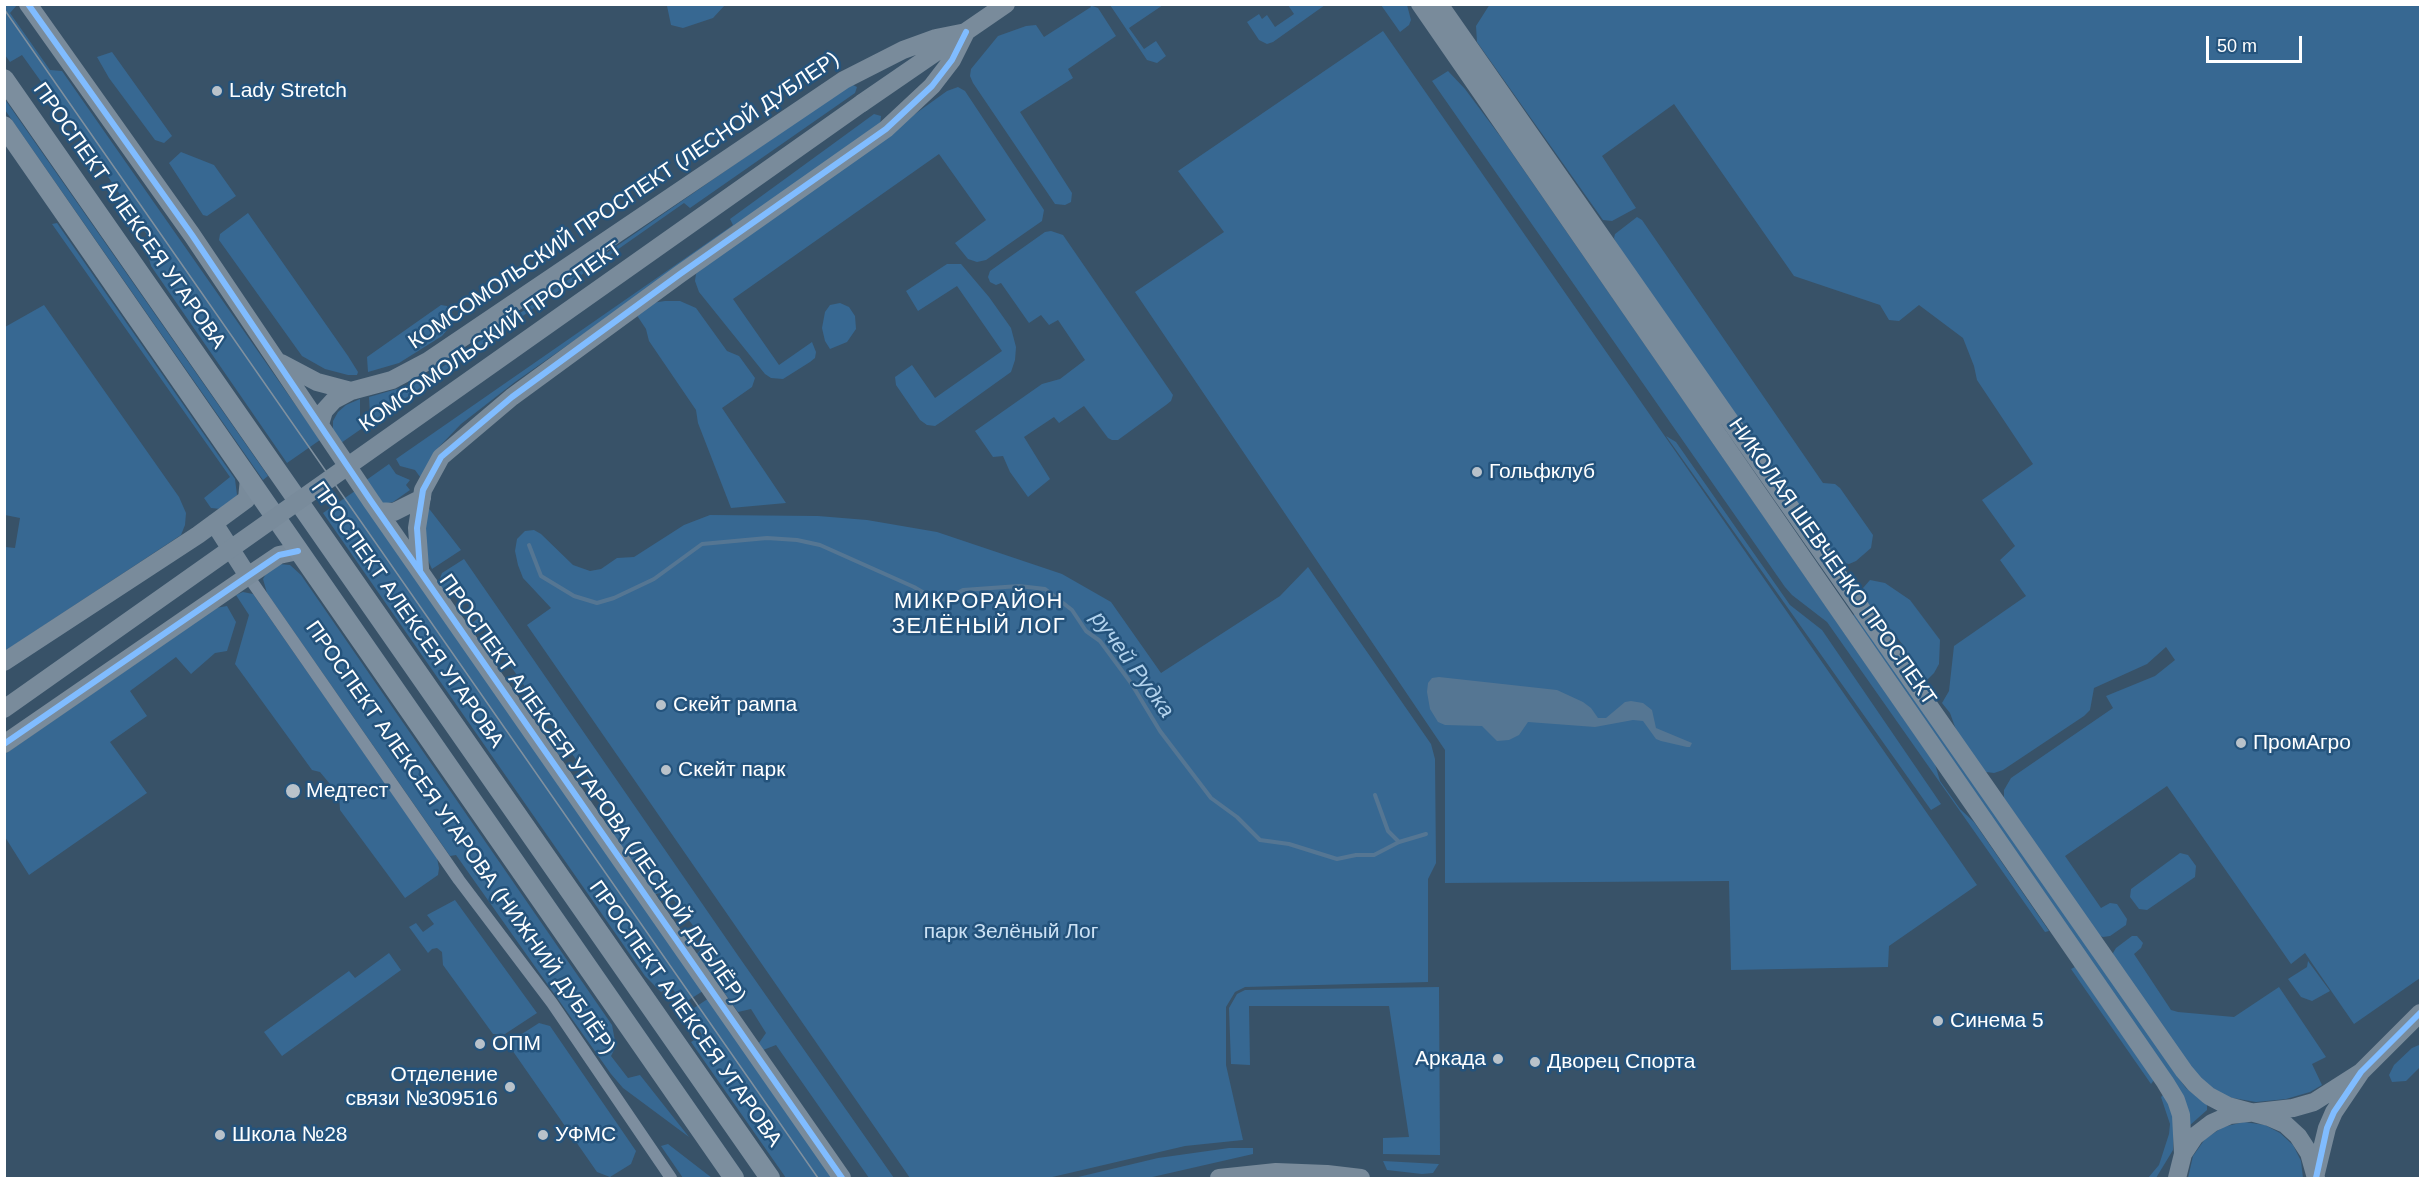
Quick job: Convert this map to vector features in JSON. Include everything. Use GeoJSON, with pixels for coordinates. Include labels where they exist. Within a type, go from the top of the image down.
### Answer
{"type":"FeatureCollection","features":[{"type":"Feature","properties":{"kind":"main road","name":"ПРОСПЕКТ АЛЕКСЕЯ УГАРОВА (ЛЕСНОЙ ДУБЛЁР)"},"geometry":{"type":"LineString","coordinates":[[28,4],[192,235],[378,511],[842,1179]]}},
{"type":"Feature","properties":{"kind":"main road","name":"КОМСОМОЛЬСКИЙ ПРОСПЕКТ"},"geometry":{"type":"LineString","coordinates":[[4,709],[862,103],[1006,4]]}},
{"type":"Feature","properties":{"kind":"main road","name":"НИКОЛАЯ ШЕВЧЕНКО ПРОСПЕКТ"},"geometry":{"type":"LineString","coordinates":[[1420,4],[2165,1082],[2176,1100],[2181,1115],[2183,1154]]}},
{"type":"Feature","properties":{"kind":"main road","name":"НИКОЛАЯ ШЕВЧЕНКО ПРОСПЕКТ"},"geometry":{"type":"LineString","coordinates":[[1439,4],[2184,1071],[2209,1096],[2228,1106],[2284,1124],[2298,1136],[2309,1153],[2316,1178]]}},
{"type":"Feature","properties":{"kind":"main road"},"geometry":{"type":"LineString","coordinates":[[420,570],[417,528],[422,498],[429,476],[441,457],[512,397],[680,274],[886,129],[932,86],[952,60],[966,32]]}},
{"type":"Feature","properties":{"kind":"main road","name":"КОМСОМОЛЬСКИЙ ПРОСПЕКТ (ЛЕСНОЙ ДУБЛЕР)"},"geometry":{"type":"LineString","coordinates":[[320,424],[324,411],[334,400],[351,391],[392,380],[428,361],[844,80],[903,50],[936,38],[966,32]]}},
{"type":"Feature","properties":{"kind":"main road","name":"ПРОСПЕКТ АЛЕКСЕЯ УГАРОВА"},"geometry":{"type":"LineString","coordinates":[[4,79],[770,1179]]}},
{"type":"Feature","properties":{"kind":"main road"},"geometry":{"type":"LineString","coordinates":[[4,126],[734,1179]]}},
{"type":"Feature","properties":{"kind":"main road"},"geometry":{"type":"LineString","coordinates":[[277,361],[317,382],[351,391]]}},
{"type":"Feature","properties":{"kind":"main road"},"geometry":{"type":"LineString","coordinates":[[4,662],[214,524],[247,499],[249,478]]}},
{"type":"Feature","properties":{"kind":"main road"},"geometry":{"type":"LineString","coordinates":[[378,511],[394,512],[422,498]]}},
{"type":"Feature","properties":{"kind":"main road","name":"ПРОСПЕКТ АЛЕКСЕЯ УГАРОВА (НИЖНИЙ ДУБЛЁР)"},"geometry":{"type":"LineString","coordinates":[[214,524],[248,576]]}},
{"type":"Feature","properties":{"kind":"main road"},"geometry":{"type":"LineString","coordinates":[[4,744],[279,555],[298,551]]}},
{"type":"Feature","properties":{"kind":"main road"},"geometry":{"type":"LineString","coordinates":[[1826,591],[1842,581]]}},
{"type":"Feature","properties":{"kind":"main road"},"geometry":{"type":"LineString","coordinates":[[2316,1178],[2327,1128],[2334,1112],[2361,1072],[2421,1013]]}},
{"type":"Feature","properties":{"kind":"main road"},"geometry":{"type":"LineString","coordinates":[[2176,1178],[2183,1154],[2195,1136],[2212,1122],[2229,1115],[2293,1108],[2314,1102],[2361,1072]]}},
{"type":"Feature","properties":{"kind":"main road"},"geometry":{"type":"LineString","coordinates":[[1219,1179],[1276,1172],[1327,1174],[1361,1179]]}},
{"type":"Feature","properties":{"kind":"street","name":"ПРОСПЕКТ АЛЕКСЕЯ УГАРОВА (НИЖНИЙ ДУБЛЁР)"},"geometry":{"type":"LineString","coordinates":[[248,576],[459,880],[552,1004],[671,1179]]}},
{"type":"Feature","properties":{"kind":"green space"},"geometry":{"type":"Polygon","coordinates":[[[1490,4],[2420,5],[2420,978],[2354,1024],[2305,953],[2291,964],[2167,786],[2065,856],[2101,908],[2110,903],[2117,904],[2127,919],[2126,925],[2110,936],[2097,935],[2004,798],[2004,790],[2011,778],[2113,708],[2106,696],[2155,676],[2175,660],[2166,647],[2147,664],[2094,688],[2090,710],[2084,716],[2003,770],[1994,773],[1986,772],[1978,765],[1959,738],[1950,713],[1942,703],[1949,691],[1954,646],[2026,596],[2000,560],[2015,546],[1982,500],[2033,464],[1977,380],[1963,338],[1919,305],[1899,321],[1889,320],[1880,305],[1794,276],[1674,104],[1602,156],[1636,208],[1612,221],[1603,220],[1477,42],[1476,26],[1490,4]]]}},
{"type":"Feature","properties":{"kind":"green space"},"geometry":{"type":"Polygon","coordinates":[[[4,5],[17,5],[10,13],[50,70],[62,71],[320,440],[287,463],[151,266],[148,255],[154,245],[90,150],[22,55],[10,62],[5,55],[4,5]]]}},
{"type":"Feature","properties":{"kind":"green space"},"geometry":{"type":"Polygon","coordinates":[[[725,5],[713,18],[683,28],[671,25],[667,6],[725,5]]]}},
{"type":"Feature","properties":{"kind":"green space"},"geometry":{"type":"Polygon","coordinates":[[[1090,5],[1098,8],[1116,36],[1068,69],[1073,78],[1020,112],[1072,193],[1071,202],[1065,205],[1055,204],[973,83],[970,76],[971,69],[998,36],[1026,26],[1036,25],[1044,37],[1091,7],[1090,5]]]}},
{"type":"Feature","properties":{"kind":"green space"},"geometry":{"type":"Polygon","coordinates":[[[1110,5],[1163,5],[1129,28],[1144,49],[1156,41],[1166,56],[1157,63],[1147,60],[1110,5]]]}},
{"type":"Feature","properties":{"kind":"green space"},"geometry":{"type":"Polygon","coordinates":[[[1288,5],[1325,5],[1273,42],[1267,44],[1259,40],[1247,22],[1259,14],[1262,19],[1267,15],[1275,27],[1294,14],[1288,5]]]}},
{"type":"Feature","properties":{"kind":"green space"},"geometry":{"type":"Polygon","coordinates":[[[1381,5],[1407,5],[1411,20],[1409,25],[1400,32],[1381,5]]]}},
{"type":"Feature","properties":{"kind":"green space"},"geometry":{"type":"Polygon","coordinates":[[[1383,31],[1977,885],[1889,946],[1888,967],[1731,970],[1729,881],[1445,883],[1445,750],[1135,292],[1224,232],[1178,171],[1383,31]]]}},
{"type":"Feature","properties":{"kind":"green space"},"geometry":{"type":"Polygon","coordinates":[[[112,52],[172,136],[164,143],[155,140],[109,78],[97,57],[112,52]]]}},
{"type":"Feature","properties":{"kind":"green space"},"geometry":{"type":"Polygon","coordinates":[[[1448,71],[1465,89],[1503,140],[1935,764],[1940,781],[1960,809],[1974,822],[2049,931],[2045,932],[1827,622],[1785,587],[1432,81],[1448,71]]]}},
{"type":"Feature","properties":{"kind":"green space"},"geometry":{"type":"Polygon","coordinates":[[[848,86],[857,87],[855,93],[690,208],[684,203],[373,421],[370,414],[369,397],[407,386],[432,374],[848,86]]]}},
{"type":"Feature","properties":{"kind":"green space"},"geometry":{"type":"Polygon","coordinates":[[[958,87],[965,91],[1044,210],[1042,221],[986,260],[977,262],[968,259],[955,243],[986,220],[939,154],[733,299],[779,365],[812,342],[816,352],[815,358],[783,379],[771,378],[765,374],[699,292],[695,281],[696,274],[701,268],[947,91],[958,87]]]}},
{"type":"Feature","properties":{"kind":"green space"},"geometry":{"type":"Polygon","coordinates":[[[4,98],[268,476],[263,480],[5,110],[4,98]]]}},
{"type":"Feature","properties":{"kind":"green space"},"geometry":{"type":"Polygon","coordinates":[[[874,114],[881,116],[880,126],[515,382],[461,424],[439,447],[423,481],[415,470],[400,466],[396,459],[733,225],[730,219],[874,114]]]}},
{"type":"Feature","properties":{"kind":"green space"},"geometry":{"type":"Polygon","coordinates":[[[181,152],[214,165],[236,196],[207,216],[203,215],[169,163],[181,152]]]}},
{"type":"Feature","properties":{"kind":"green space"},"geometry":{"type":"Polygon","coordinates":[[[248,213],[348,356],[358,372],[357,375],[325,369],[302,356],[219,240],[220,234],[248,213]]]}},
{"type":"Feature","properties":{"kind":"green space"},"geometry":{"type":"Polygon","coordinates":[[[1637,217],[1642,220],[1823,483],[1835,484],[1840,488],[1873,535],[1871,548],[1856,561],[1849,564],[1835,557],[1618,247],[1614,238],[1615,234],[1637,217]]]}},
{"type":"Feature","properties":{"kind":"green space"},"geometry":{"type":"Polygon","coordinates":[[[57,223],[235,479],[237,495],[221,509],[211,508],[204,498],[230,477],[52,224],[57,223]]]}},
{"type":"Feature","properties":{"kind":"green space"},"geometry":{"type":"Polygon","coordinates":[[[1051,231],[1063,235],[1173,395],[1171,401],[1118,440],[1108,438],[1084,406],[1059,423],[1054,417],[1024,437],[1050,479],[1028,497],[1010,472],[1003,456],[993,457],[975,431],[1042,384],[1060,379],[1085,360],[1058,320],[1049,325],[1041,315],[1029,323],[1001,283],[996,285],[990,282],[988,277],[990,271],[1045,232],[1051,231]]]}},
{"type":"Feature","properties":{"kind":"green space"},"geometry":{"type":"Polygon","coordinates":[[[947,264],[961,264],[989,297],[1011,328],[1016,347],[1011,372],[935,426],[927,425],[920,420],[896,385],[895,377],[912,365],[935,398],[1002,351],[957,286],[918,311],[906,291],[947,264]]]}},
{"type":"Feature","properties":{"kind":"green space"},"geometry":{"type":"Polygon","coordinates":[[[680,301],[696,308],[727,351],[739,356],[755,378],[752,387],[722,408],[786,503],[731,508],[698,423],[696,410],[649,341],[646,329],[636,314],[652,303],[680,301]]]}},
{"type":"Feature","properties":{"kind":"green space"},"geometry":{"type":"Polygon","coordinates":[[[840,303],[849,307],[855,316],[856,329],[847,342],[830,349],[825,341],[822,328],[825,312],[830,305],[840,303]]]}},
{"type":"Feature","properties":{"kind":"green space"},"geometry":{"type":"Polygon","coordinates":[[[44,305],[179,497],[186,513],[185,525],[181,535],[5,651],[5,547],[15,548],[20,518],[5,515],[5,327],[44,305]]]}},
{"type":"Feature","properties":{"kind":"green space"},"geometry":{"type":"Polygon","coordinates":[[[441,305],[447,306],[453,323],[442,336],[399,363],[368,372],[367,357],[441,305]]]}},
{"type":"Feature","properties":{"kind":"green space"},"geometry":{"type":"Polygon","coordinates":[[[360,399],[360,421],[364,427],[341,443],[333,430],[333,421],[346,405],[360,399]]]}},
{"type":"Feature","properties":{"kind":"green space"},"geometry":{"type":"Polygon","coordinates":[[[1666,436],[1676,442],[1790,605],[1822,630],[1941,804],[1931,810],[1666,436]]]}},
{"type":"Feature","properties":{"kind":"green space"},"geometry":{"type":"Polygon","coordinates":[[[389,464],[396,474],[410,480],[406,485],[410,490],[393,502],[384,504],[365,481],[389,464]]]}},
{"type":"Feature","properties":{"kind":"green space"},"geometry":{"type":"Polygon","coordinates":[[[355,491],[703,991],[684,1003],[670,986],[661,992],[645,976],[323,513],[355,491]]]}},
{"type":"Feature","properties":{"kind":"green space"},"geometry":{"type":"Polygon","coordinates":[[[427,506],[461,550],[432,569],[424,552],[427,506]]]}},
{"type":"Feature","properties":{"kind":"green space","name":"парк Зелёный Лог"},"geometry":{"type":"Polygon","coordinates":[[[710,515],[818,516],[867,520],[937,532],[1062,574],[1111,602],[1161,673],[1280,596],[1308,567],[1431,744],[1435,759],[1436,863],[1428,879],[1428,982],[1245,987],[1235,992],[1226,1007],[1226,1065],[1243,1140],[1185,1146],[1048,1178],[910,1178],[527,625],[551,608],[523,578],[518,565],[515,551],[517,539],[525,531],[534,530],[541,534],[573,565],[590,571],[601,569],[617,558],[634,557],[684,525],[710,515]]]}},
{"type":"Feature","properties":{"kind":"green space"},"geometry":{"type":"Polygon","coordinates":[[[464,559],[894,1178],[869,1178],[776,1045],[763,1050],[759,1043],[766,1033],[751,1009],[738,1012],[697,954],[706,943],[668,892],[655,894],[605,823],[613,812],[570,751],[559,755],[552,745],[557,733],[485,629],[473,632],[469,626],[478,618],[458,589],[443,591],[438,584],[442,573],[464,559]]]}},
{"type":"Feature","properties":{"kind":"green space"},"geometry":{"type":"Polygon","coordinates":[[[279,564],[290,565],[301,575],[612,1025],[616,1046],[611,1056],[628,1078],[640,1075],[689,1137],[623,1088],[611,1074],[456,855],[450,856],[267,593],[263,579],[268,570],[279,564]]]}},
{"type":"Feature","properties":{"kind":"green space"},"geometry":{"type":"Polygon","coordinates":[[[1870,580],[1885,583],[1910,600],[1940,640],[1939,664],[1925,682],[1912,669],[1903,645],[1884,621],[1868,609],[1862,598],[1863,588],[1870,580]]]}},
{"type":"Feature","properties":{"kind":"green space"},"geometry":{"type":"Polygon","coordinates":[[[243,592],[253,594],[437,858],[438,875],[405,898],[340,810],[339,795],[320,772],[312,770],[235,664],[249,615],[236,595],[243,592]]]}},
{"type":"Feature","properties":{"kind":"green space"},"geometry":{"type":"Polygon","coordinates":[[[227,606],[236,622],[227,651],[215,653],[191,674],[176,657],[130,691],[147,716],[110,742],[147,793],[29,875],[5,837],[5,754],[216,608],[227,606]]]}},
{"type":"Feature","properties":{"kind":"green space"},"geometry":{"type":"Polygon","coordinates":[[[1855,614],[2180,1080],[2207,1105],[2207,1110],[2189,1126],[1853,615],[1855,614]]]}},
{"type":"Feature","properties":{"kind":"green space"},"geometry":{"type":"Polygon","coordinates":[[[2180,853],[2188,855],[2196,866],[2195,877],[2147,910],[2139,909],[2130,897],[2131,889],[2180,853]]]}},
{"type":"Feature","properties":{"kind":"green space"},"geometry":{"type":"Polygon","coordinates":[[[455,900],[537,1013],[505,1034],[493,1034],[443,965],[442,952],[437,948],[428,953],[409,927],[416,923],[423,932],[434,924],[427,915],[455,900]]]}},
{"type":"Feature","properties":{"kind":"green space"},"geometry":{"type":"Polygon","coordinates":[[[2132,936],[2137,936],[2143,943],[2134,954],[2171,1010],[2234,1017],[2279,987],[2326,1057],[2312,1064],[2322,1085],[2310,1092],[2286,1099],[2256,1102],[2227,1097],[2205,1084],[2192,1071],[2114,960],[2113,953],[2116,948],[2132,936]]]}},
{"type":"Feature","properties":{"kind":"green space"},"geometry":{"type":"Polygon","coordinates":[[[389,953],[401,970],[282,1056],[264,1032],[349,971],[355,978],[389,953]]]}},
{"type":"Feature","properties":{"kind":"green space"},"geometry":{"type":"Polygon","coordinates":[[[2308,961],[2330,991],[2312,1001],[2301,997],[2288,979],[2307,967],[2308,961]]]}},
{"type":"Feature","properties":{"kind":"green space"},"geometry":{"type":"Polygon","coordinates":[[[2075,967],[2154,1080],[2151,1084],[2071,969],[2075,967]]]}},
{"type":"Feature","properties":{"kind":"green space"},"geometry":{"type":"Polygon","coordinates":[[[1439,987],[1440,1155],[1383,1154],[1383,1138],[1409,1137],[1389,1006],[1249,1006],[1250,1065],[1231,1064],[1229,1008],[1237,994],[1245,990],[1439,987]]]}},
{"type":"Feature","properties":{"kind":"green space"},"geometry":{"type":"Polygon","coordinates":[[[709,998],[833,1178],[786,1178],[691,1042],[702,1035],[688,1012],[709,998]]]}},
{"type":"Feature","properties":{"kind":"green space"},"geometry":{"type":"Polygon","coordinates":[[[539,1023],[550,1026],[636,1151],[631,1164],[610,1177],[597,1172],[510,1047],[514,1039],[539,1023]]]}},
{"type":"Feature","properties":{"kind":"green space"},"geometry":{"type":"Polygon","coordinates":[[[2419,1045],[2420,1067],[2406,1081],[2392,1082],[2389,1075],[2394,1065],[2412,1048],[2419,1045]]]}},
{"type":"Feature","properties":{"kind":"green space"},"geometry":{"type":"Polygon","coordinates":[[[2164,1094],[2174,1115],[2173,1150],[2156,1178],[2148,1178],[2159,1165],[2169,1134],[2170,1124],[2161,1097],[2164,1094]]]}},
{"type":"Feature","properties":{"kind":"green space"},"geometry":{"type":"Polygon","coordinates":[[[2244,1122],[2265,1125],[2280,1133],[2293,1145],[2301,1161],[2303,1178],[2188,1178],[2193,1156],[2205,1139],[2223,1127],[2244,1122]]]}},
{"type":"Feature","properties":{"kind":"green space"},"geometry":{"type":"Polygon","coordinates":[[[668,1144],[712,1178],[683,1178],[661,1146],[668,1144]]]}},
{"type":"Feature","properties":{"kind":"green space"},"geometry":{"type":"Polygon","coordinates":[[[1229,1148],[1253,1148],[1253,1154],[1148,1178],[1074,1178],[1158,1158],[1229,1148]]]}},
{"type":"Feature","properties":{"kind":"green space"},"geometry":{"type":"Polygon","coordinates":[[[1383,1161],[1439,1164],[1433,1173],[1422,1174],[1387,1170],[1383,1161]]]}},
{"type":"Feature","properties":{"kind":"shaded area"},"geometry":{"type":"Polygon","coordinates":[[[1432,678],[1557,690],[1583,702],[1598,718],[1606,718],[1625,702],[1643,703],[1652,710],[1656,728],[1692,743],[1690,747],[1687,747],[1661,741],[1656,739],[1643,721],[1633,720],[1595,727],[1528,722],[1519,735],[1509,740],[1497,741],[1482,726],[1445,725],[1438,722],[1430,709],[1427,692],[1428,683],[1432,678]]]}},
{"type":"Feature","properties":{"kind":"waterway","name":"ручей Рудка"},"geometry":{"type":"LineString","coordinates":[[529,545],[541,576],[574,596],[597,603],[614,598],[654,579],[702,544],[767,538],[797,540],[820,545],[914,587],[936,600],[946,599],[963,590],[1019,586],[1045,589],[1072,610],[1086,631],[1100,641],[1131,683],[1160,731],[1211,798],[1237,817],[1260,840],[1289,844],[1337,859],[1356,855],[1374,855],[1399,842],[1426,834]]}},
{"type":"Feature","properties":{"kind":"waterway","name":"ручей Рудка"},"geometry":{"type":"LineString","coordinates":[[1375,795],[1388,831],[1399,842]]}},
{"type":"Feature","properties":{"kind":"tram line"},"geometry":{"type":"LineString","coordinates":[[4,9],[818,1178]]}},
{"type":"Feature","properties":{"kind":"cycle path"},"geometry":{"type":"LineString","coordinates":[[28,4],[192,235],[371,501],[842,1178]]}},
{"type":"Feature","properties":{"kind":"cycle path"},"geometry":{"type":"LineString","coordinates":[[420,570],[417,528],[423,490],[441,457],[512,397],[680,274],[886,129],[932,86],[952,60],[966,32]]}},
{"type":"Feature","properties":{"kind":"cycle path"},"geometry":{"type":"LineString","coordinates":[[4,744],[279,555],[298,551]]}},
{"type":"Feature","properties":{"kind":"cycle path"},"geometry":{"type":"LineString","coordinates":[[2316,1178],[2327,1128],[2334,1112],[2361,1072],[2420,1013]]}},
{"type":"Feature","properties":{"kind":"place","name":"Lady Stretch"},"geometry":{"type":"Point","coordinates":[217,91]}},
{"type":"Feature","properties":{"kind":"place","name":"Гольфклуб"},"geometry":{"type":"Point","coordinates":[1477,472]}},
{"type":"Feature","properties":{"kind":"place","name":"Скейт рампа"},"geometry":{"type":"Point","coordinates":[661,705]}},
{"type":"Feature","properties":{"kind":"place","name":"ПромАгро"},"geometry":{"type":"Point","coordinates":[2241,743]}},
{"type":"Feature","properties":{"kind":"place","name":"Скейт парк"},"geometry":{"type":"Point","coordinates":[666,770]}},
{"type":"Feature","properties":{"kind":"place","name":"Медтест"},"geometry":{"type":"Point","coordinates":[293,791]}},
{"type":"Feature","properties":{"kind":"place","name":"Синема 5"},"geometry":{"type":"Point","coordinates":[1938,1021]}},
{"type":"Feature","properties":{"kind":"place","name":"ОПМ"},"geometry":{"type":"Point","coordinates":[480,1044]}},
{"type":"Feature","properties":{"kind":"place","name":"Аркада"},"geometry":{"type":"Point","coordinates":[1498,1059]}},
{"type":"Feature","properties":{"kind":"place","name":"Дворец Спорта"},"geometry":{"type":"Point","coordinates":[1535,1062]}},
{"type":"Feature","properties":{"kind":"place","name":"Отделение связи №309516"},"geometry":{"type":"Point","coordinates":[510,1087]}},
{"type":"Feature","properties":{"kind":"place","name":"Школа №28"},"geometry":{"type":"Point","coordinates":[220,1135]}},
{"type":"Feature","properties":{"kind":"place","name":"УФМС"},"geometry":{"type":"Point","coordinates":[543,1135]}},
{"type":"Feature","properties":{"kind":"district","name":"МИКРОРАЙОН ЗЕЛЁНЫЙ ЛОГ"},"geometry":{"type":"Point","coordinates":[979,614]}}]}
